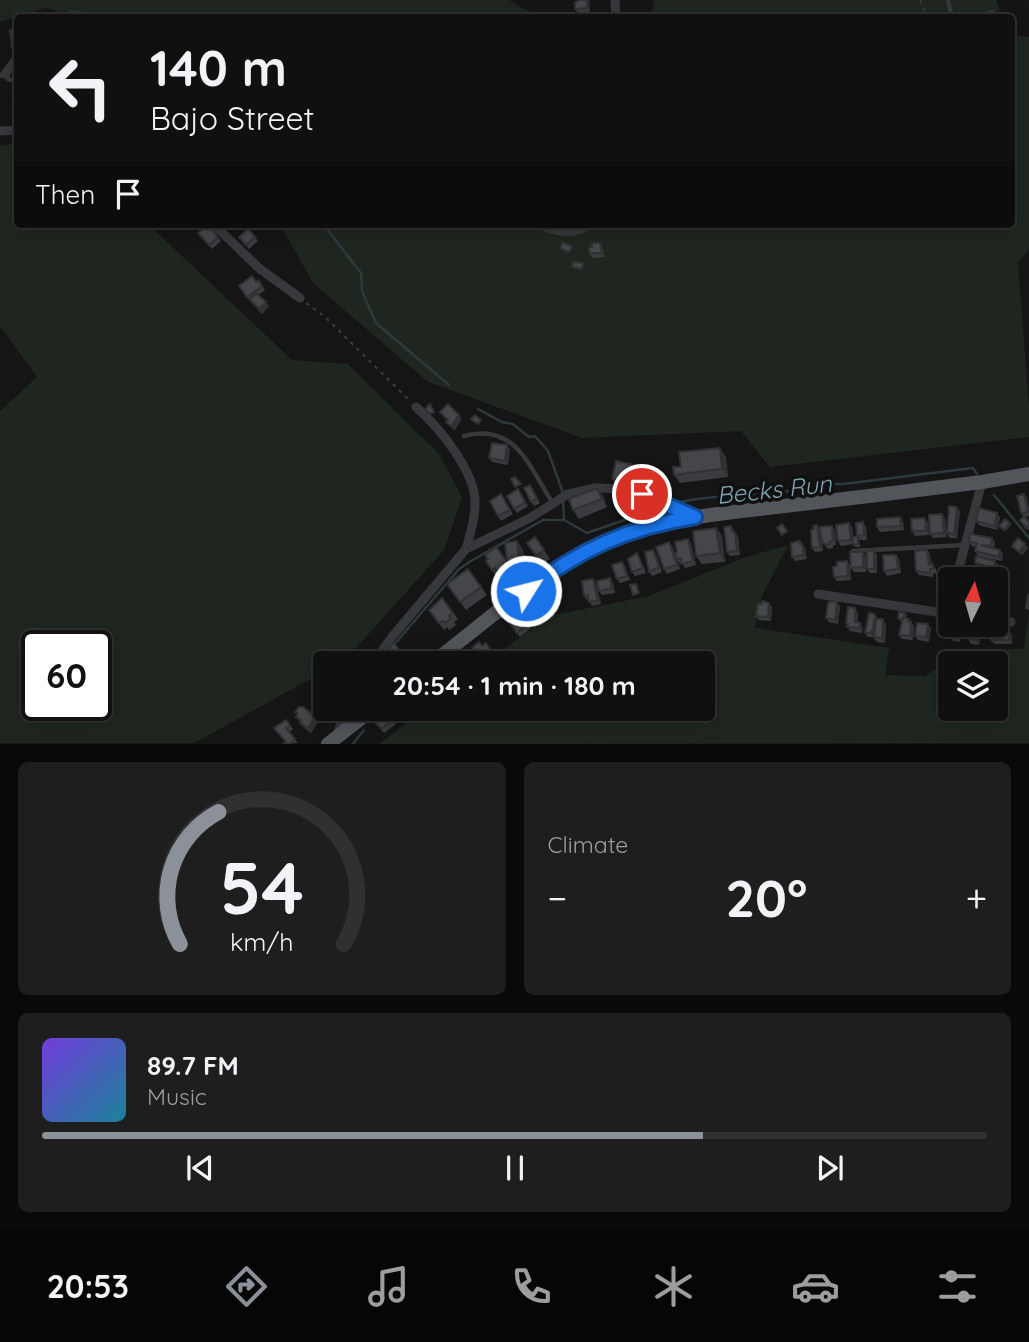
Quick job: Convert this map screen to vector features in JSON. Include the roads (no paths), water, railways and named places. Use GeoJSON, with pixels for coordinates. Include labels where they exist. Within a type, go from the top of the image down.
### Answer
{"type":"FeatureCollection","features":[{"type":"Feature","properties":{"kind":"main road"},"geometry":{"type":"LineString","coordinates":[[448,651],[544,577],[584,552],[637,530],[695,517],[1029,474]]}},
{"type":"Feature","properties":{"kind":"main road"},"geometry":{"type":"LineString","coordinates":[[332,740],[357,721]]}},
{"type":"Feature","properties":{"kind":"street"},"geometry":{"type":"LineString","coordinates":[[3,75],[14,60]]}},
{"type":"Feature","properties":{"kind":"street"},"geometry":{"type":"LineString","coordinates":[[217,228],[260,269],[300,298]]}},
{"type":"Feature","properties":{"kind":"street"},"geometry":{"type":"LineString","coordinates":[[551,228],[570,233],[584,228]]}},
{"type":"Feature","properties":{"kind":"street"},"geometry":{"type":"LineString","coordinates":[[416,407],[435,424],[460,461],[472,487],[476,503],[466,549]]}},
{"type":"Feature","properties":{"kind":"street"},"geometry":{"type":"LineString","coordinates":[[959,567],[982,482]]}},
{"type":"Feature","properties":{"kind":"street"},"geometry":{"type":"LineString","coordinates":[[382,651],[466,549],[530,518],[568,494],[594,488],[628,489],[695,517]]}},
{"type":"Feature","properties":{"kind":"street"},"geometry":{"type":"LineString","coordinates":[[818,594],[938,612]]}},
{"type":"Feature","properties":{"kind":"street"},"geometry":{"type":"LineString","coordinates":[[332,740],[341,721]]}},
{"type":"Feature","properties":{"kind":"lane"},"geometry":{"type":"LineString","coordinates":[[986,14],[992,12]]}},
{"type":"Feature","properties":{"kind":"lane"},"geometry":{"type":"LineString","coordinates":[[464,436],[477,433],[499,435],[512,442],[555,501]]}},
{"type":"Feature","properties":{"kind":"lane"},"geometry":{"type":"LineString","coordinates":[[853,551],[966,544]]}},
{"type":"Feature","properties":{"kind":"waterway"},"geometry":{"type":"LineString","coordinates":[[326,228],[361,273],[362,291],[376,323],[449,385]]}},
{"type":"Feature","properties":{"kind":"waterway"},"geometry":{"type":"LineString","coordinates":[[478,409],[502,422],[513,424],[529,437],[535,436],[548,451],[563,493]]}},
{"type":"Feature","properties":{"kind":"waterway","name":"Becks Run"},"geometry":{"type":"LineString","coordinates":[[672,504],[696,499],[772,494],[825,485],[973,468],[977,474]]}},
{"type":"Feature","properties":{"kind":"waterway","name":"Becks Run"},"geometry":{"type":"LineString","coordinates":[[994,495],[1029,538]]}},
{"type":"Feature","properties":{"kind":"waterway"},"geometry":{"type":"LineString","coordinates":[[563,500],[564,520]]}},
{"type":"Feature","properties":{"kind":"waterway","name":"Becks Run"},"geometry":{"type":"LineString","coordinates":[[393,646],[459,569],[543,520],[564,520],[587,533],[662,507]]}},
{"type":"Feature","properties":{"kind":"waterway","name":"Becks Run"},"geometry":{"type":"LineString","coordinates":[[353,744],[364,730]]}}]}
